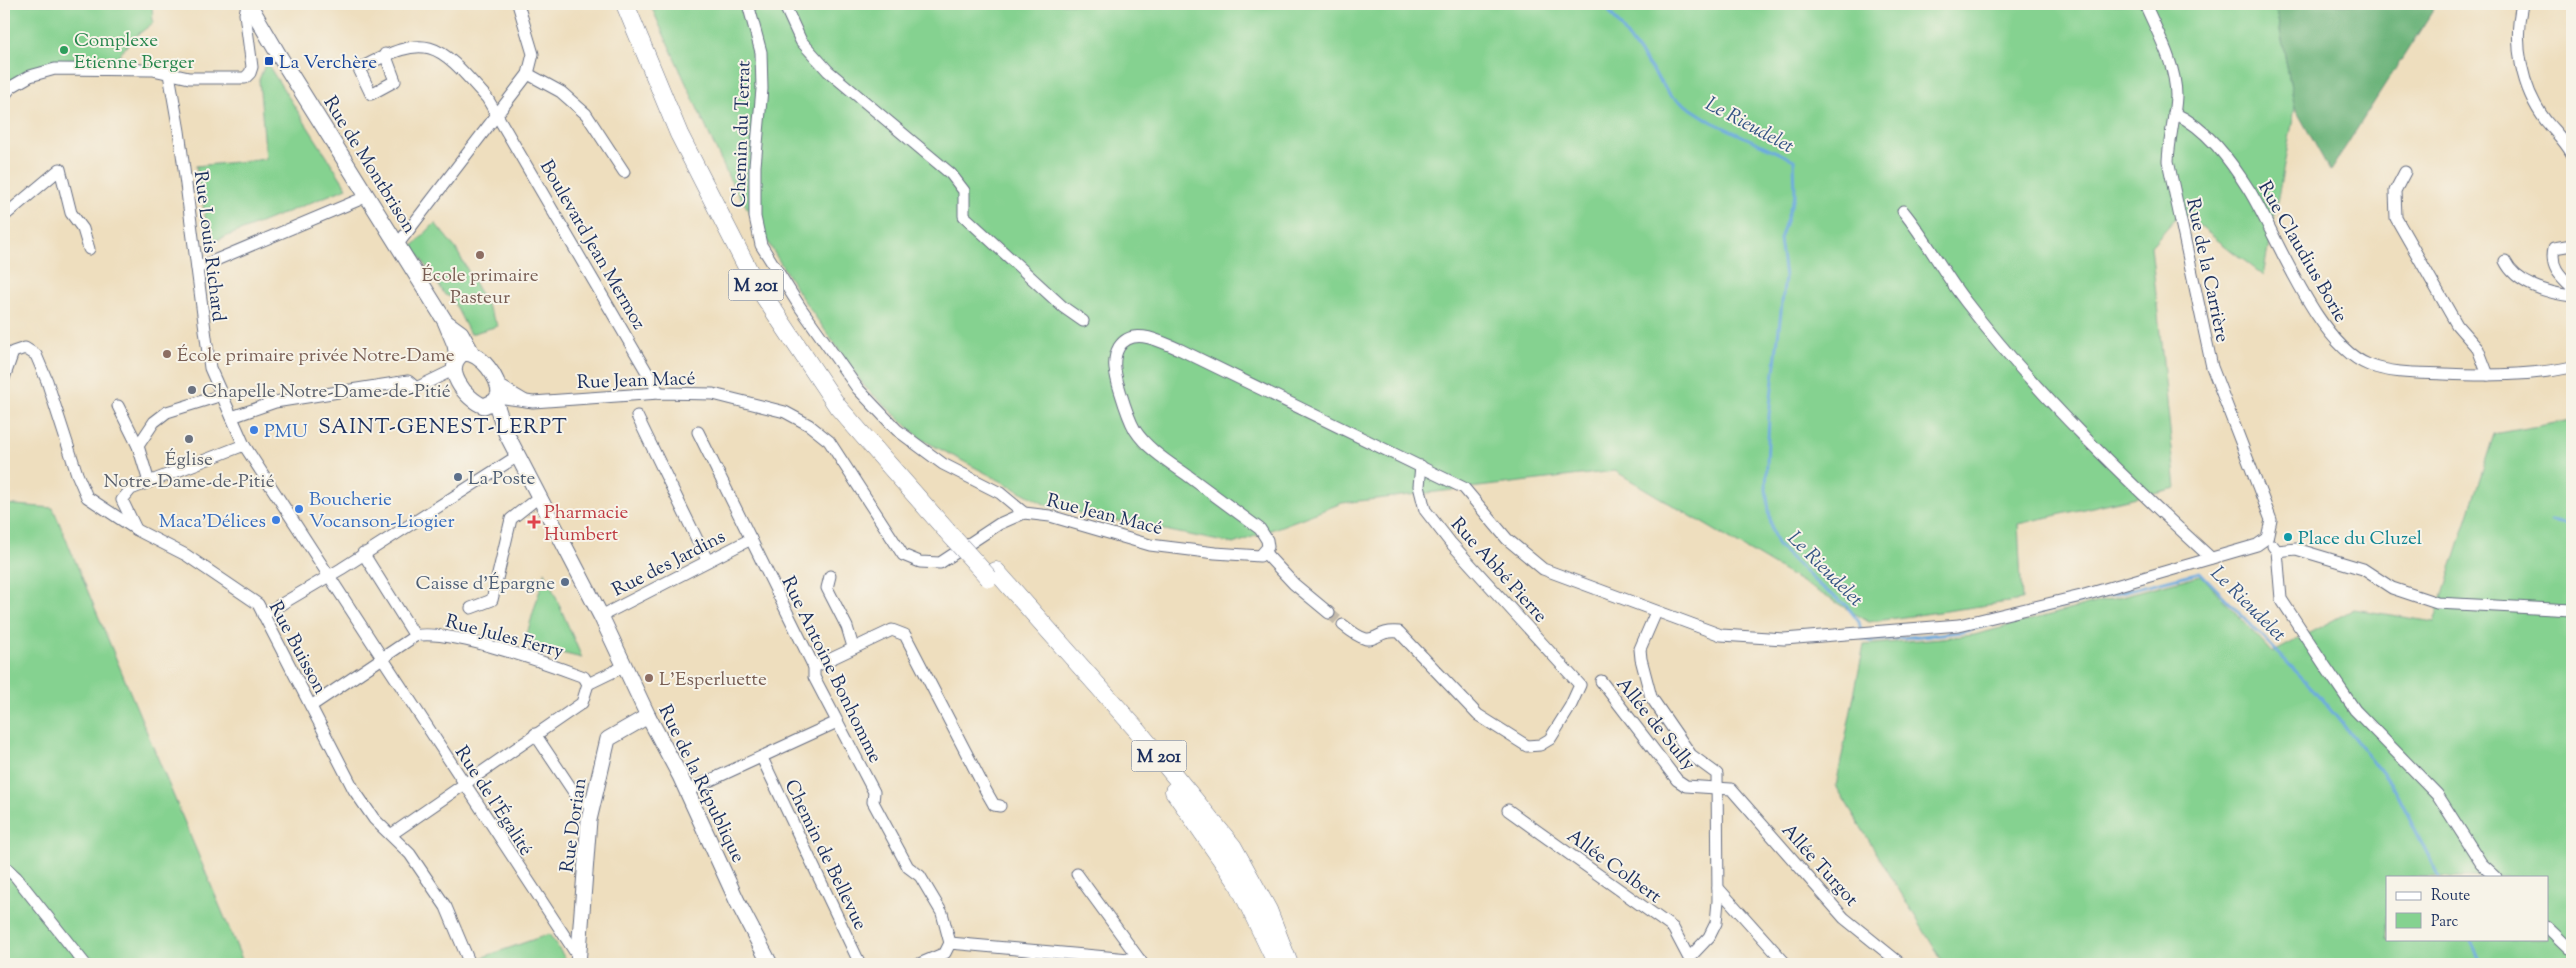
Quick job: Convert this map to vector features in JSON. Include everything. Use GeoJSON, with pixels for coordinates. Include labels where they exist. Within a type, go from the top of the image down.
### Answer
{"type":"FeatureCollection","features":[{"type":"Feature","properties":{"kind":"highway","name":"M 201"},"geometry":{"type":"LineString","coordinates":[[625,4],[679,134],[754,281],[838,407],[950,527],[1189,792],[1233,847],[1268,910],[1289,964]]}},
{"type":"Feature","properties":{"kind":"highway","name":"M 201"},"geometry":{"type":"LineString","coordinates":[[638,4],[714,185],[760,272],[801,336],[857,414],[950,527]]}},
{"type":"Feature","properties":{"kind":"highway","name":"M 201"},"geometry":{"type":"LineString","coordinates":[[992,574],[1178,797],[1238,882],[1277,964]]}},
{"type":"Feature","properties":{"kind":"highway"},"geometry":{"type":"LineString","coordinates":[[1268,910],[1290,946],[1297,964]]}},
{"type":"Feature","properties":{"kind":"main road","name":"Rue de Montbrison"},"geometry":{"type":"LineString","coordinates":[[248,4],[445,321]]}},
{"type":"Feature","properties":{"kind":"main road","name":"Rue de Montbrison"},"geometry":{"type":"LineString","coordinates":[[254,4],[264,28]]}},
{"type":"Feature","properties":{"kind":"main road"},"geometry":{"type":"LineString","coordinates":[[445,321],[461,333],[472,353]]}},
{"type":"Feature","properties":{"kind":"main road"},"geometry":{"type":"LineString","coordinates":[[445,321],[455,345],[455,364],[470,398],[494,397],[479,357],[472,353],[464,353],[455,364]]}},
{"type":"Feature","properties":{"kind":"main road","name":"Rue de la République"},"geometry":{"type":"LineString","coordinates":[[494,397],[506,433],[602,616],[648,716],[687,791],[737,901],[770,964]]}},
{"type":"Feature","properties":{"kind":"main road","name":"Rue Dorian"},"geometry":{"type":"LineString","coordinates":[[581,962],[592,805],[608,739],[648,716]]}},
{"type":"Feature","properties":{"kind":"street"},"geometry":{"type":"LineString","coordinates":[[4,96],[12,87],[30,76],[55,69],[136,70],[188,78],[245,78],[250,73],[252,67],[245,14],[248,4]]}},
{"type":"Feature","properties":{"kind":"street"},"geometry":{"type":"LineString","coordinates":[[398,244],[426,210],[497,112],[528,74],[533,54],[518,4]]}},
{"type":"Feature","properties":{"kind":"street","name":"Chemin du Terrat"},"geometry":{"type":"LineString","coordinates":[[748,4],[760,52],[762,89],[755,166],[755,217],[761,245],[800,307],[858,389],[898,430],[943,464],[1000,492],[1024,513]]}},
{"type":"Feature","properties":{"kind":"street"},"geometry":{"type":"LineString","coordinates":[[784,4],[801,41],[828,71],[951,174],[964,191],[964,216],[1062,307],[1083,322]]}},
{"type":"Feature","properties":{"kind":"street","name":"Rue de la Carrière"},"geometry":{"type":"LineString","coordinates":[[2145,4],[2167,55],[2176,94],[2168,161],[2212,367],[2222,398],[2272,520],[2267,538]]}},
{"type":"Feature","properties":{"kind":"street"},"geometry":{"type":"LineString","coordinates":[[2522,4],[2517,25],[2522,69],[2531,94],[2545,120],[2572,154]]}},
{"type":"Feature","properties":{"kind":"street","name":"Boulevard Jean Mermoz"},"geometry":{"type":"LineString","coordinates":[[385,54],[417,45],[437,49],[466,74],[497,112],[660,392]]}},
{"type":"Feature","properties":{"kind":"street","name":"Rue Louis Richard"},"geometry":{"type":"LineString","coordinates":[[169,74],[179,131],[210,368],[244,444],[330,576]]}},
{"type":"Feature","properties":{"kind":"street"},"geometry":{"type":"LineString","coordinates":[[528,74],[561,92],[586,114],[624,172]]}},
{"type":"Feature","properties":{"kind":"street","name":"Rue Claudius Borie"},"geometry":{"type":"LineString","coordinates":[[2174,113],[2210,137],[2240,175],[2263,212],[2310,303],[2336,340],[2351,354],[2368,365],[2393,372],[2488,375],[2544,372],[2572,367]]}},
{"type":"Feature","properties":{"kind":"street"},"geometry":{"type":"LineString","coordinates":[[4,216],[60,169],[71,213],[83,229],[88,249]]}},
{"type":"Feature","properties":{"kind":"street"},"geometry":{"type":"LineString","coordinates":[[2405,172],[2394,191],[2396,218],[2457,325],[2478,349],[2488,375]]}},
{"type":"Feature","properties":{"kind":"street"},"geometry":{"type":"LineString","coordinates":[[197,268],[368,196]]}},
{"type":"Feature","properties":{"kind":"street"},"geometry":{"type":"LineString","coordinates":[[1903,211],[1921,232],[1965,301],[2025,372],[2116,470],[2211,558]]}},
{"type":"Feature","properties":{"kind":"street"},"geometry":{"type":"LineString","coordinates":[[2572,245],[2554,248],[2552,259],[2558,274],[2572,287]]}},
{"type":"Feature","properties":{"kind":"street"},"geometry":{"type":"LineString","coordinates":[[2505,261],[2511,273],[2532,285],[2556,294],[2572,296]]}},
{"type":"Feature","properties":{"kind":"street"},"geometry":{"type":"LineString","coordinates":[[1329,612],[1294,584],[1265,553],[1268,547],[1267,540],[1260,529],[1162,457],[1136,431],[1125,409],[1115,370],[1116,352],[1121,344],[1132,337],[1146,337],[1181,350],[1421,466],[1464,488],[1507,539],[1543,569],[1720,635],[1784,639],[1959,625],[2082,596],[2257,545],[2267,538],[2277,551],[2281,598],[2325,666],[2355,710],[2437,794],[2481,863],[2495,876]]}},
{"type":"Feature","properties":{"kind":"street","name":"Rue Buisson"},"geometry":{"type":"LineString","coordinates":[[4,378],[13,352],[25,348],[36,355],[48,381],[76,474],[87,497],[136,530],[186,555],[258,604],[354,790],[374,819],[392,834],[410,854],[446,907],[470,964]]}},
{"type":"Feature","properties":{"kind":"street"},"geometry":{"type":"LineString","coordinates":[[232,417],[275,402],[408,381],[416,388],[455,364]]}},
{"type":"Feature","properties":{"kind":"street","name":"Rue Jean Macé"},"geometry":{"type":"LineString","coordinates":[[494,397],[533,402],[660,392],[713,394],[785,412],[809,425],[829,442],[903,555],[920,562],[940,563],[999,524],[1024,513],[1050,516],[1150,545],[1252,556],[1265,553]]}},
{"type":"Feature","properties":{"kind":"street"},"geometry":{"type":"LineString","coordinates":[[138,446],[154,422],[167,412],[222,395]]}},
{"type":"Feature","properties":{"kind":"street"},"geometry":{"type":"LineString","coordinates":[[118,406],[138,446],[149,482]]}},
{"type":"Feature","properties":{"kind":"street"},"geometry":{"type":"LineString","coordinates":[[636,416],[707,560]]}},
{"type":"Feature","properties":{"kind":"street","name":"Rue Antoine Bonhomme"},"geometry":{"type":"LineString","coordinates":[[698,432],[814,667],[814,678],[874,792],[873,802],[908,867],[920,876],[942,912],[950,943]]}},
{"type":"Feature","properties":{"kind":"street"},"geometry":{"type":"LineString","coordinates":[[136,530],[122,500],[131,489],[244,444]]}},
{"type":"Feature","properties":{"kind":"street"},"geometry":{"type":"LineString","coordinates":[[263,615],[330,576],[519,455]]}},
{"type":"Feature","properties":{"kind":"street","name":"Rue Abbé Pierre"},"geometry":{"type":"LineString","coordinates":[[1343,625],[1364,640],[1373,640],[1391,632],[1399,632],[1478,715],[1527,746],[1540,745],[1550,739],[1570,708],[1580,685],[1450,542],[1425,510],[1419,486],[1421,466]]}},
{"type":"Feature","properties":{"kind":"street"},"geometry":{"type":"LineString","coordinates":[[472,608],[492,600],[511,519],[540,496]]}},
{"type":"Feature","properties":{"kind":"street","name":"Rue des Jardins"},"geometry":{"type":"LineString","coordinates":[[602,616],[707,560],[751,539]]}},
{"type":"Feature","properties":{"kind":"street"},"geometry":{"type":"LineString","coordinates":[[2277,551],[2296,549],[2363,569],[2392,588],[2437,603],[2572,610]]}},
{"type":"Feature","properties":{"kind":"street"},"geometry":{"type":"LineString","coordinates":[[311,706],[381,656],[415,636],[364,553]]}},
{"type":"Feature","properties":{"kind":"street","name":"Rue de l'Égalité"},"geometry":{"type":"LineString","coordinates":[[330,576],[581,962]]}},
{"type":"Feature","properties":{"kind":"street"},"geometry":{"type":"LineString","coordinates":[[830,576],[828,588],[847,627],[853,647]]}},
{"type":"Feature","properties":{"kind":"street"},"geometry":{"type":"LineString","coordinates":[[1656,612],[1640,649],[1651,697],[1691,755],[1717,774],[1718,888],[1716,923],[1691,961]]}},
{"type":"Feature","properties":{"kind":"street"},"geometry":{"type":"LineString","coordinates":[[814,667],[892,630],[899,631],[905,635],[986,791],[994,805],[1000,806]]}},
{"type":"Feature","properties":{"kind":"street","name":"Rue Jules Ferry"},"geometry":{"type":"LineString","coordinates":[[415,636],[428,633],[449,636],[552,665],[586,680]]}},
{"type":"Feature","properties":{"kind":"street"},"geometry":{"type":"LineString","coordinates":[[392,834],[465,786],[582,703],[586,680],[625,666]]}},
{"type":"Feature","properties":{"kind":"street","name":"Allée de Sully"},"geometry":{"type":"LineString","coordinates":[[1601,681],[1677,780],[1686,786],[1718,787]]}},
{"type":"Feature","properties":{"kind":"street"},"geometry":{"type":"LineString","coordinates":[[687,791],[837,722]]}},
{"type":"Feature","properties":{"kind":"street"},"geometry":{"type":"LineString","coordinates":[[536,734],[579,800],[592,805]]}},
{"type":"Feature","properties":{"kind":"street","name":"Chemin de Bellevue"},"geometry":{"type":"LineString","coordinates":[[762,758],[860,964]]}},
{"type":"Feature","properties":{"kind":"street","name":"Allée Turgot"},"geometry":{"type":"LineString","coordinates":[[1718,787],[1731,789],[1844,918],[1901,964]]}},
{"type":"Feature","properties":{"kind":"street","name":"Allée Colbert"},"geometry":{"type":"LineString","coordinates":[[1508,810],[1673,928],[1691,961]]}},
{"type":"Feature","properties":{"kind":"street"},"geometry":{"type":"LineString","coordinates":[[4,866],[16,877],[85,964]]}},
{"type":"Feature","properties":{"kind":"street"},"geometry":{"type":"LineString","coordinates":[[1077,874],[1141,962]]}},
{"type":"Feature","properties":{"kind":"street"},"geometry":{"type":"LineString","coordinates":[[1718,888],[1786,964]]}},
{"type":"Feature","properties":{"kind":"street"},"geometry":{"type":"LineString","coordinates":[[2548,928],[2572,951]]}},
{"type":"Feature","properties":{"kind":"street"},"geometry":{"type":"LineString","coordinates":[[919,964],[945,953],[950,943],[1075,960],[1141,962]]}},
{"type":"Feature","properties":{"kind":"green space","name":"Complexe Etienne Berger"},"geometry":{"type":"Polygon","coordinates":[[[4,4],[152,4],[153,23],[132,39],[114,62],[55,64],[41,67],[15,79],[4,89],[4,4]]]}},
{"type":"Feature","properties":{"kind":"green space"},"geometry":{"type":"Polygon","coordinates":[[[650,4],[2275,4],[2295,108],[2263,275],[2181,212],[2151,246],[2176,488],[2018,524],[2022,600],[1869,622],[1615,471],[1342,503],[1234,544],[1050,507],[921,439],[865,387],[798,292],[729,178],[650,4]]]}},
{"type":"Feature","properties":{"kind":"green space"},"geometry":{"type":"Polygon","coordinates":[[[2275,4],[2437,4],[2330,171],[2295,108],[2275,4]]]}},
{"type":"Feature","properties":{"kind":"green space"},"geometry":{"type":"Polygon","coordinates":[[[266,62],[347,188],[210,243],[196,166],[266,159],[259,80],[266,62]]]}},
{"type":"Feature","properties":{"kind":"green space"},"geometry":{"type":"Polygon","coordinates":[[[435,223],[456,249],[498,326],[470,334],[451,297],[445,295],[413,246],[435,223]]]}},
{"type":"Feature","properties":{"kind":"green space"},"geometry":{"type":"Polygon","coordinates":[[[2572,420],[2572,964],[1944,964],[1836,786],[1864,645],[1974,635],[2201,575],[2272,653],[2354,609],[2434,622],[2494,434],[2572,420]]]}},
{"type":"Feature","properties":{"kind":"green space"},"geometry":{"type":"Polygon","coordinates":[[[4,504],[53,508],[244,964],[4,964],[4,504]]]}},
{"type":"Feature","properties":{"kind":"green space"},"geometry":{"type":"Polygon","coordinates":[[[545,572],[582,658],[524,644],[545,572]]]}},
{"type":"Feature","properties":{"kind":"green space"},"geometry":{"type":"Polygon","coordinates":[[[549,934],[569,964],[477,964],[475,960],[549,934]]]}},
{"type":"Feature","properties":{"kind":"waterway","name":"Le Rieudelet"},"geometry":{"type":"LineString","coordinates":[[1604,4],[1671,96],[1712,122],[1794,160],[1795,194],[1780,239],[1785,277],[1769,415],[1766,489],[1772,531],[1778,546],[1819,585],[1846,605],[1859,622],[1863,639],[1870,641],[1962,632],[2200,572],[2313,689],[2395,789],[2438,876]]}},
{"type":"Feature","properties":{"kind":"waterway"},"geometry":{"type":"LineString","coordinates":[[2552,521],[2572,525]]}},
{"type":"Feature","properties":{"kind":"waterway","name":"Le Rieudelet"},"geometry":{"type":"LineString","coordinates":[[2470,940],[2482,964]]}},
{"type":"Feature","properties":{"kind":"tunnel"},"geometry":{"type":"LineString","coordinates":[[1329,613],[1343,625]]}},
{"type":"Feature","properties":{"kind":"place","name":"Complexe Etienne Berger"},"geometry":{"type":"Point","coordinates":[64,50]}},
{"type":"Feature","properties":{"kind":"place","name":"La Verchère"},"geometry":{"type":"Point","coordinates":[269,61]}},
{"type":"Feature","properties":{"kind":"place","name":"École primaire Pasteur"},"geometry":{"type":"Point","coordinates":[480,255]}},
{"type":"Feature","properties":{"kind":"place","name":"École primaire privée Notre-Dame"},"geometry":{"type":"Point","coordinates":[167,354]}},
{"type":"Feature","properties":{"kind":"place","name":"Chapelle Notre-Dame-de-Pitié"},"geometry":{"type":"Point","coordinates":[192,390]}},
{"type":"Feature","properties":{"kind":"place","name":"PMU"},"geometry":{"type":"Point","coordinates":[254,430]}},
{"type":"Feature","properties":{"kind":"place","name":"Église Notre-Dame-de-Pitié"},"geometry":{"type":"Point","coordinates":[189,439]}},
{"type":"Feature","properties":{"kind":"place","name":"La Poste"},"geometry":{"type":"Point","coordinates":[458,477]}},
{"type":"Feature","properties":{"kind":"place","name":"Boucherie Vocanson-Liogier"},"geometry":{"type":"Point","coordinates":[299,509]}},
{"type":"Feature","properties":{"kind":"place","name":"Maca’Délices"},"geometry":{"type":"Point","coordinates":[276,520]}},
{"type":"Feature","properties":{"kind":"place","name":"Pharmacie Humbert"},"geometry":{"type":"Point","coordinates":[534,522]}},
{"type":"Feature","properties":{"kind":"place","name":"Place du Cluzel"},"geometry":{"type":"Point","coordinates":[2288,537]}},
{"type":"Feature","properties":{"kind":"place","name":"Caisse d'Épargne"},"geometry":{"type":"Point","coordinates":[565,582]}},
{"type":"Feature","properties":{"kind":"place","name":"L’Esperluette"},"geometry":{"type":"Point","coordinates":[649,678]}},
{"type":"Feature","properties":{"kind":"district","name":"SAINT-GENEST-LERPT"},"geometry":{"type":"Point","coordinates":[443,426]}}]}
